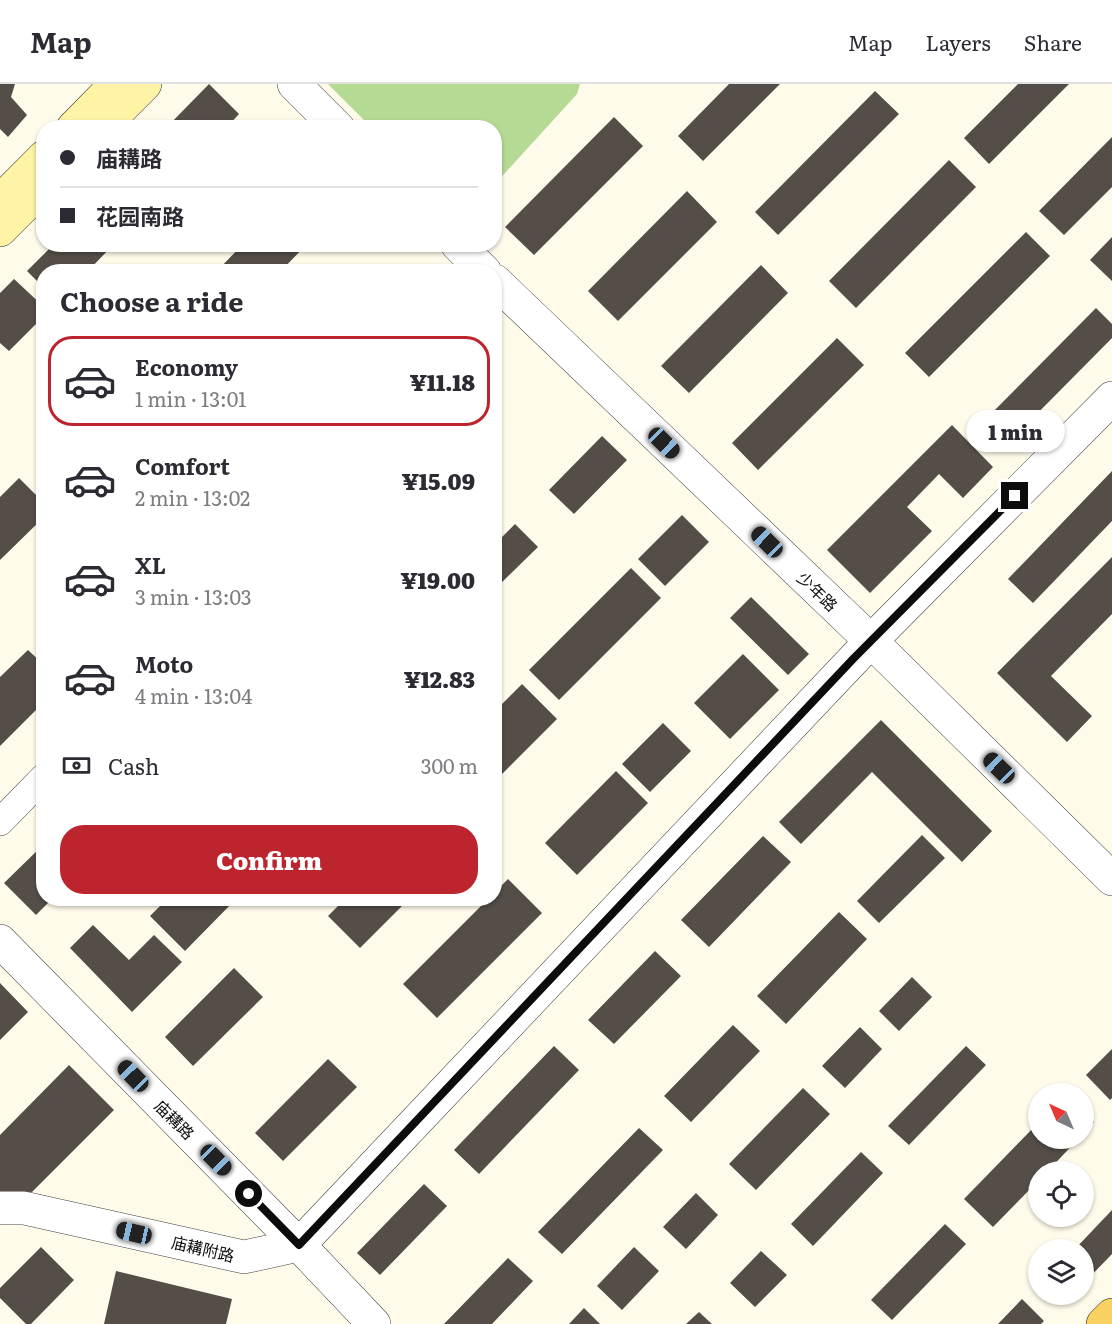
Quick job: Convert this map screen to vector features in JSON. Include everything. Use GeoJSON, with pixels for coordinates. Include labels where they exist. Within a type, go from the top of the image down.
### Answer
{"type":"FeatureCollection","features":[{"type":"Feature","properties":{"kind":"main road"},"geometry":{"type":"LineString","coordinates":[[81,120],[116,84]]}},
{"type":"Feature","properties":{"kind":"main road"},"geometry":{"type":"LineString","coordinates":[[110,120],[145,84]]}},
{"type":"Feature","properties":{"kind":"main road"},"geometry":{"type":"LineString","coordinates":[[0,200],[36,165]]}},
{"type":"Feature","properties":{"kind":"main road"},"geometry":{"type":"LineString","coordinates":[[0,230],[36,194]]}},
{"type":"Feature","properties":{"kind":"main road"},"geometry":{"type":"LineString","coordinates":[[1103,1324],[1112,1315]]}},
{"type":"Feature","properties":{"kind":"street"},"geometry":{"type":"LineString","coordinates":[[294,84],[330,120]]}},
{"type":"Feature","properties":{"kind":"street"},"geometry":{"type":"LineString","coordinates":[[465,252],[477,264]]}},
{"type":"Feature","properties":{"kind":"street","name":"少年路"},"geometry":{"type":"LineString","coordinates":[[502,297],[871,641],[1112,879]]}},
{"type":"Feature","properties":{"kind":"street"},"geometry":{"type":"LineString","coordinates":[[299,1245],[871,641],[1112,398]]}},
{"type":"Feature","properties":{"kind":"street"},"geometry":{"type":"LineString","coordinates":[[0,822],[36,785]]}},
{"type":"Feature","properties":{"kind":"street","name":"庙耩路"},"geometry":{"type":"LineString","coordinates":[[0,942],[374,1324]]}},
{"type":"Feature","properties":{"kind":"street","name":"庙耩附路"},"geometry":{"type":"LineString","coordinates":[[0,1208],[24,1208],[244,1257],[299,1245]]}},
{"type":"Feature","properties":{"kind":"green space"},"geometry":{"type":"Polygon","coordinates":[[[328,84],[580,84],[577,94],[502,176],[502,120],[364,120],[328,84]]]}},
{"type":"Feature","properties":{"kind":"building"},"geometry":{"type":"Polygon","coordinates":[[[0,84],[15,84],[11,97],[27,115],[8,137],[0,129],[0,84]]]}},
{"type":"Feature","properties":{"kind":"building"},"geometry":{"type":"Polygon","coordinates":[[[209,84],[239,114],[233,120],[174,120],[209,84]]]}},
{"type":"Feature","properties":{"kind":"building"},"geometry":{"type":"Polygon","coordinates":[[[729,84],[780,84],[703,161],[678,136],[729,84]]]}},
{"type":"Feature","properties":{"kind":"building"},"geometry":{"type":"Polygon","coordinates":[[[1018,84],[1069,84],[989,164],[964,138],[1018,84]]]}},
{"type":"Feature","properties":{"kind":"building"},"geometry":{"type":"Polygon","coordinates":[[[875,91],[899,114],[778,235],[755,212],[875,91]]]}},
{"type":"Feature","properties":{"kind":"building"},"geometry":{"type":"Polygon","coordinates":[[[614,117],[643,146],[534,255],[505,227],[614,117]]]}},
{"type":"Feature","properties":{"kind":"building"},"geometry":{"type":"Polygon","coordinates":[[[1112,137],[1112,187],[1064,235],[1039,211],[1112,137]]]}},
{"type":"Feature","properties":{"kind":"building"},"geometry":{"type":"Polygon","coordinates":[[[949,160],[976,187],[856,308],[829,281],[949,160]]]}},
{"type":"Feature","properties":{"kind":"building"},"geometry":{"type":"Polygon","coordinates":[[[687,191],[717,222],[618,321],[588,291],[687,191]]]}},
{"type":"Feature","properties":{"kind":"building"},"geometry":{"type":"Polygon","coordinates":[[[1026,232],[1050,256],[929,377],[905,353],[1026,232]]]}},
{"type":"Feature","properties":{"kind":"building"},"geometry":{"type":"Polygon","coordinates":[[[1112,237],[1112,281],[1090,260],[1112,237]]]}},
{"type":"Feature","properties":{"kind":"building"},"geometry":{"type":"Polygon","coordinates":[[[46,252],[106,252],[95,264],[36,264],[36,280],[27,271],[46,252]]]}},
{"type":"Feature","properties":{"kind":"building"},"geometry":{"type":"Polygon","coordinates":[[[235,252],[299,252],[288,264],[224,264],[235,252]]]}},
{"type":"Feature","properties":{"kind":"building"},"geometry":{"type":"Polygon","coordinates":[[[761,265],[788,293],[689,393],[661,366],[761,265]]]}},
{"type":"Feature","properties":{"kind":"building"},"geometry":{"type":"Polygon","coordinates":[[[14,279],[36,300],[36,324],[9,351],[0,343],[0,293],[14,279]]]}},
{"type":"Feature","properties":{"kind":"building"},"geometry":{"type":"Polygon","coordinates":[[[1096,308],[1112,324],[1112,338],[1003,448],[980,425],[1096,308]]]}},
{"type":"Feature","properties":{"kind":"building"},"geometry":{"type":"Polygon","coordinates":[[[837,338],[864,365],[758,470],[732,443],[837,338]]]}},
{"type":"Feature","properties":{"kind":"building"},"geometry":{"type":"Polygon","coordinates":[[[952,425],[993,467],[963,498],[939,474],[907,507],[932,531],[870,593],[827,550],[952,425]]]}},
{"type":"Feature","properties":{"kind":"building"},"geometry":{"type":"Polygon","coordinates":[[[602,436],[627,460],[574,514],[549,490],[602,436]]]}},
{"type":"Feature","properties":{"kind":"building"},"geometry":{"type":"Polygon","coordinates":[[[1112,471],[1112,521],[1033,603],[1008,579],[1112,471]]]}},
{"type":"Feature","properties":{"kind":"building"},"geometry":{"type":"Polygon","coordinates":[[[19,478],[36,495],[36,525],[0,560],[0,497],[19,478]]]}},
{"type":"Feature","properties":{"kind":"building"},"geometry":{"type":"Polygon","coordinates":[[[682,515],[709,542],[665,586],[638,559],[682,515]]]}},
{"type":"Feature","properties":{"kind":"building"},"geometry":{"type":"Polygon","coordinates":[[[515,524],[538,547],[502,582],[502,537],[515,524]]]}},
{"type":"Feature","properties":{"kind":"building"},"geometry":{"type":"Polygon","coordinates":[[[1112,557],[1112,614],[1051,676],[1092,716],[1067,742],[997,673],[1112,557]]]}},
{"type":"Feature","properties":{"kind":"building"},"geometry":{"type":"Polygon","coordinates":[[[631,568],[661,598],[559,700],[529,670],[631,568]]]}},
{"type":"Feature","properties":{"kind":"building"},"geometry":{"type":"Polygon","coordinates":[[[751,597],[809,654],[788,675],[730,618],[751,597]]]}},
{"type":"Feature","properties":{"kind":"building"},"geometry":{"type":"Polygon","coordinates":[[[28,650],[36,658],[36,710],[0,746],[0,677],[28,650]]]}},
{"type":"Feature","properties":{"kind":"building"},"geometry":{"type":"Polygon","coordinates":[[[743,654],[779,690],[730,739],[694,703],[743,654]]]}},
{"type":"Feature","properties":{"kind":"building"},"geometry":{"type":"Polygon","coordinates":[[[522,684],[557,719],[502,774],[502,704],[522,684]]]}},
{"type":"Feature","properties":{"kind":"building"},"geometry":{"type":"Polygon","coordinates":[[[881,720],[992,831],[962,862],[872,772],[801,844],[779,822],[881,720]]]}},
{"type":"Feature","properties":{"kind":"building"},"geometry":{"type":"Polygon","coordinates":[[[663,723],[691,751],[650,792],[622,764],[663,723]]]}},
{"type":"Feature","properties":{"kind":"building"},"geometry":{"type":"Polygon","coordinates":[[[616,771],[648,803],[577,875],[545,843],[616,771]]]}},
{"type":"Feature","properties":{"kind":"building"},"geometry":{"type":"Polygon","coordinates":[[[922,835],[945,858],[879,923],[857,901],[922,835]]]}},
{"type":"Feature","properties":{"kind":"building"},"geometry":{"type":"Polygon","coordinates":[[[763,836],[791,862],[709,947],[681,920],[763,836]]]}},
{"type":"Feature","properties":{"kind":"building"},"geometry":{"type":"Polygon","coordinates":[[[36,852],[36,906],[45,906],[36,915],[4,883],[36,852]]]}},
{"type":"Feature","properties":{"kind":"building"},"geometry":{"type":"Polygon","coordinates":[[[508,879],[542,913],[437,1018],[403,984],[481,906],[502,906],[502,885],[508,879]]]}},
{"type":"Feature","properties":{"kind":"building"},"geometry":{"type":"Polygon","coordinates":[[[160,906],[229,906],[185,951],[150,916],[160,906]]]}},
{"type":"Feature","properties":{"kind":"building"},"geometry":{"type":"Polygon","coordinates":[[[338,906],[402,906],[360,948],[328,916],[338,906]]]}},
{"type":"Feature","properties":{"kind":"building"},"geometry":{"type":"Polygon","coordinates":[[[839,912],[867,939],[786,1024],[757,996],[839,912]]]}},
{"type":"Feature","properties":{"kind":"building"},"geometry":{"type":"Polygon","coordinates":[[[93,925],[129,960],[154,935],[182,962],[132,1012],[70,948],[93,925]]]}},
{"type":"Feature","properties":{"kind":"building"},"geometry":{"type":"Polygon","coordinates":[[[655,951],[681,976],[614,1044],[588,1020],[655,951]]]}},
{"type":"Feature","properties":{"kind":"building"},"geometry":{"type":"Polygon","coordinates":[[[234,968],[263,997],[193,1066],[165,1037],[234,968]]]}},
{"type":"Feature","properties":{"kind":"building"},"geometry":{"type":"Polygon","coordinates":[[[912,977],[932,997],[899,1031],[879,1011],[912,977]]]}},
{"type":"Feature","properties":{"kind":"building"},"geometry":{"type":"Polygon","coordinates":[[[0,983],[28,1012],[0,1040],[0,983]]]}},
{"type":"Feature","properties":{"kind":"building"},"geometry":{"type":"Polygon","coordinates":[[[733,1025],[760,1051],[691,1122],[664,1096],[733,1025]]]}},
{"type":"Feature","properties":{"kind":"building"},"geometry":{"type":"Polygon","coordinates":[[[860,1027],[882,1049],[845,1088],[822,1066],[860,1027]]]}},
{"type":"Feature","properties":{"kind":"building"},"geometry":{"type":"Polygon","coordinates":[[[554,1046],[579,1070],[479,1174],[454,1150],[554,1046]]]}},
{"type":"Feature","properties":{"kind":"building"},"geometry":{"type":"Polygon","coordinates":[[[966,1046],[986,1065],[909,1145],[888,1126],[966,1046]]]}},
{"type":"Feature","properties":{"kind":"building"},"geometry":{"type":"Polygon","coordinates":[[[1112,1049],[1112,1098],[1110,1100],[1086,1075],[1112,1049]]]}},
{"type":"Feature","properties":{"kind":"building"},"geometry":{"type":"Polygon","coordinates":[[[328,1059],[357,1087],[283,1161],[255,1133],[328,1059]]]}},
{"type":"Feature","properties":{"kind":"building"},"geometry":{"type":"Polygon","coordinates":[[[69,1065],[114,1110],[32,1192],[0,1191],[0,1135],[69,1065]]]}},
{"type":"Feature","properties":{"kind":"building"},"geometry":{"type":"Polygon","coordinates":[[[803,1088],[830,1114],[756,1190],[729,1164],[803,1088]]]}},
{"type":"Feature","properties":{"kind":"building"},"geometry":{"type":"Polygon","coordinates":[[[639,1128],[663,1150],[562,1254],[538,1232],[639,1128]]]}},
{"type":"Feature","properties":{"kind":"building"},"geometry":{"type":"Polygon","coordinates":[[[1028,1133],[1028,1149],[1069,1149],[1057,1161],[1028,1161],[1028,1191],[993,1227],[964,1199],[1028,1133]]]}},
{"type":"Feature","properties":{"kind":"building"},"geometry":{"type":"Polygon","coordinates":[[[861,1152],[883,1173],[813,1246],[791,1224],[861,1152]]]}},
{"type":"Feature","properties":{"kind":"building"},"geometry":{"type":"Polygon","coordinates":[[[424,1184],[447,1206],[380,1275],[357,1253],[424,1184]]]}},
{"type":"Feature","properties":{"kind":"building"},"geometry":{"type":"Polygon","coordinates":[[[696,1193],[718,1215],[686,1249],[663,1227],[696,1193]]]}},
{"type":"Feature","properties":{"kind":"building"},"geometry":{"type":"Polygon","coordinates":[[[1112,1210],[1112,1254],[1094,1273],[1094,1239],[1084,1239],[1112,1210]]]}},
{"type":"Feature","properties":{"kind":"building"},"geometry":{"type":"Polygon","coordinates":[[[945,1224],[966,1244],[892,1320],[871,1300],[945,1224]]]}},
{"type":"Feature","properties":{"kind":"building"},"geometry":{"type":"Polygon","coordinates":[[[41,1247],[74,1280],[31,1324],[26,1324],[0,1298],[0,1288],[41,1247]]]}},
{"type":"Feature","properties":{"kind":"building"},"geometry":{"type":"Polygon","coordinates":[[[634,1247],[659,1271],[622,1310],[597,1286],[634,1247]]]}},
{"type":"Feature","properties":{"kind":"building"},"geometry":{"type":"Polygon","coordinates":[[[761,1251],[787,1275],[755,1307],[730,1283],[761,1251]]]}},
{"type":"Feature","properties":{"kind":"building"},"geometry":{"type":"Polygon","coordinates":[[[508,1258],[533,1281],[492,1324],[444,1324],[508,1258]]]}},
{"type":"Feature","properties":{"kind":"building"},"geometry":{"type":"Polygon","coordinates":[[[116,1271],[232,1299],[226,1324],[104,1324],[116,1271]]]}},
{"type":"Feature","properties":{"kind":"building"},"geometry":{"type":"Polygon","coordinates":[[[1022,1299],[1044,1321],[1041,1324],[998,1324],[1022,1299]]]}},
{"type":"Feature","properties":{"kind":"building"},"geometry":{"type":"Polygon","coordinates":[[[584,1308],[600,1324],[569,1324],[584,1308]]]}},
{"type":"Feature","properties":{"kind":"building"},"geometry":{"type":"Polygon","coordinates":[[[699,1312],[712,1324],[686,1324],[699,1312]]]}},
{"type":"Feature","properties":{"kind":"route"},"geometry":{"type":"LineString","coordinates":[[249,1194],[299,1245],[854,658],[1015,496]]}}]}
